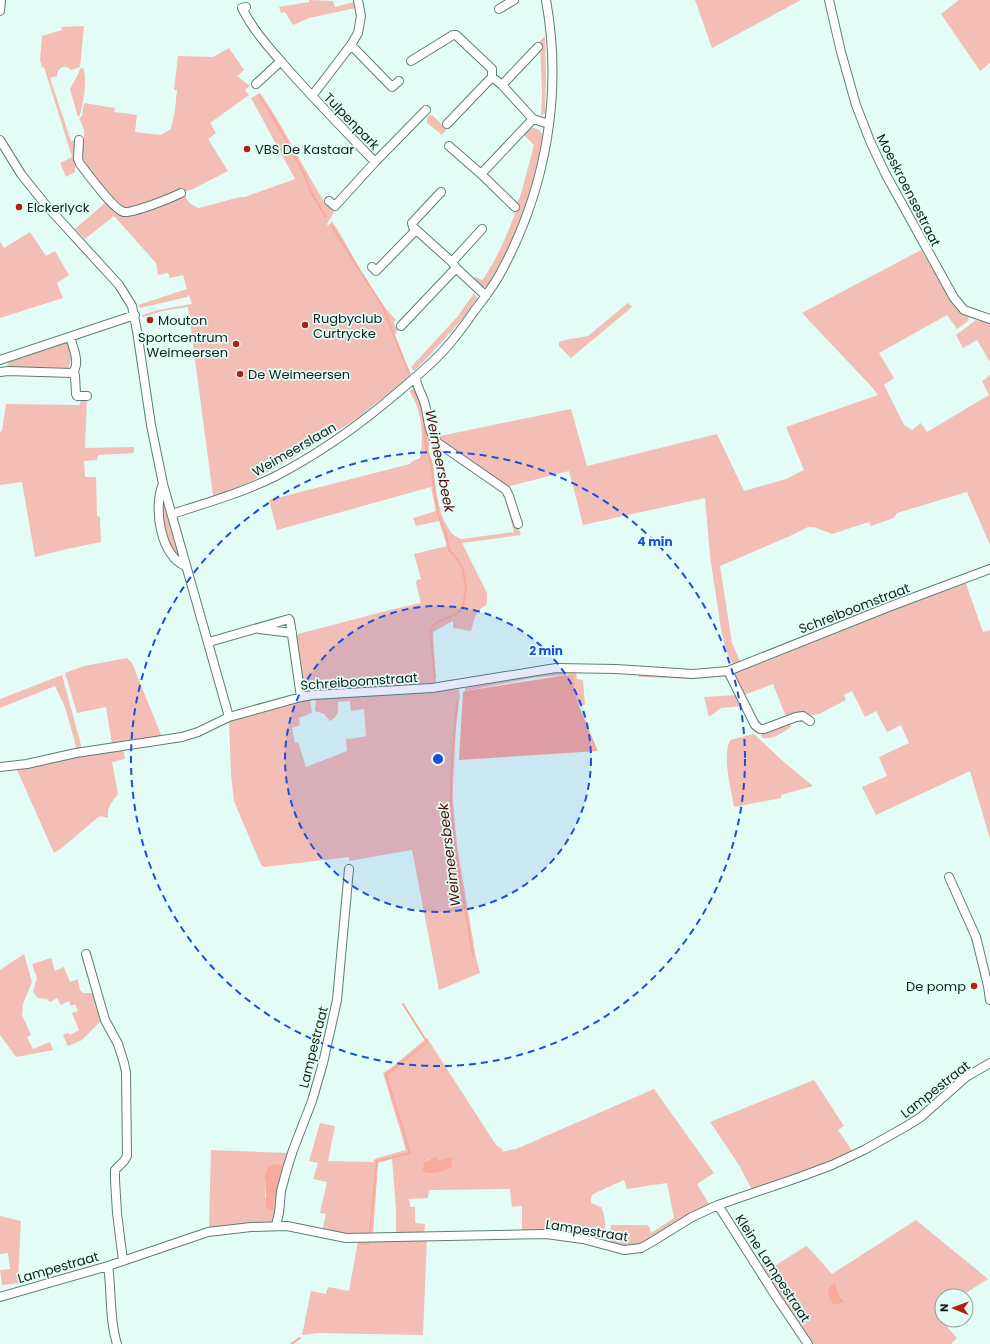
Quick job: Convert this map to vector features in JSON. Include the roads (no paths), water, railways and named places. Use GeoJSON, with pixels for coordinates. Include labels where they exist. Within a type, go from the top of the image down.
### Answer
{"type":"FeatureCollection","features":[{"type":"Feature","properties":{"kind":"street"},"geometry":{"type":"LineString","coordinates":[[0,11],[0,4],[2,0]]}},
{"type":"Feature","properties":{"kind":"street","name":"Tulpenpark"},"geometry":{"type":"LineString","coordinates":[[312,96],[351,45],[358,32],[361,16],[358,0]]}},
{"type":"Feature","properties":{"kind":"street"},"geometry":{"type":"LineString","coordinates":[[499,9],[514,0]]}},
{"type":"Feature","properties":{"kind":"street","name":"Weimeerslaan"},"geometry":{"type":"LineString","coordinates":[[172,514],[232,495],[275,476],[313,455],[341,436],[369,416],[445,349],[486,296],[500,274],[514,246],[538,183],[549,124],[552,97],[552,65],[546,0]]}},
{"type":"Feature","properties":{"kind":"street","name":"Moeskroensestraat"},"geometry":{"type":"LineString","coordinates":[[829,0],[841,52],[856,105],[870,141],[885,173],[954,298],[964,310],[990,319]]}},
{"type":"Feature","properties":{"kind":"street","name":"Tulpenpark"},"geometry":{"type":"LineString","coordinates":[[246,7],[242,8],[251,26],[312,96],[375,162]]}},
{"type":"Feature","properties":{"kind":"street"},"geometry":{"type":"LineString","coordinates":[[411,61],[453,35],[456,35],[492,69],[492,77],[447,124]]}},
{"type":"Feature","properties":{"kind":"street"},"geometry":{"type":"LineString","coordinates":[[351,45],[392,87],[398,81]]}},
{"type":"Feature","properties":{"kind":"street"},"geometry":{"type":"LineString","coordinates":[[502,85],[538,47]]}},
{"type":"Feature","properties":{"kind":"street"},"geometry":{"type":"LineString","coordinates":[[256,84],[281,61]]}},
{"type":"Feature","properties":{"kind":"street"},"geometry":{"type":"LineString","coordinates":[[492,77],[502,85],[533,119],[549,124]]}},
{"type":"Feature","properties":{"kind":"street","name":"Tulpenpark"},"geometry":{"type":"LineString","coordinates":[[329,201],[334,206],[426,110]]}},
{"type":"Feature","properties":{"kind":"street"},"geometry":{"type":"LineString","coordinates":[[481,174],[533,119]]}},
{"type":"Feature","properties":{"kind":"street"},"geometry":{"type":"LineString","coordinates":[[0,140],[21,174],[45,204],[119,285],[129,300],[135,315],[151,425],[163,484],[230,718]]}},
{"type":"Feature","properties":{"kind":"street"},"geometry":{"type":"LineString","coordinates":[[79,140],[78,159],[80,164],[114,205],[124,212],[135,210],[181,193]]}},
{"type":"Feature","properties":{"kind":"street"},"geometry":{"type":"LineString","coordinates":[[449,146],[515,207]]}},
{"type":"Feature","properties":{"kind":"street"},"geometry":{"type":"LineString","coordinates":[[441,192],[412,223],[413,227],[486,296]]}},
{"type":"Feature","properties":{"kind":"street"},"geometry":{"type":"LineString","coordinates":[[401,326],[454,265],[482,229]]}},
{"type":"Feature","properties":{"kind":"street"},"geometry":{"type":"LineString","coordinates":[[372,267],[376,271],[416,230]]}},
{"type":"Feature","properties":{"kind":"street"},"geometry":{"type":"LineString","coordinates":[[0,360],[135,315]]}},
{"type":"Feature","properties":{"kind":"street"},"geometry":{"type":"LineString","coordinates":[[70,337],[76,352],[74,372],[76,394],[77,396],[87,396]]}},
{"type":"Feature","properties":{"kind":"street"},"geometry":{"type":"LineString","coordinates":[[0,372],[74,372]]}},
{"type":"Feature","properties":{"kind":"street"},"geometry":{"type":"LineString","coordinates":[[415,377],[434,438],[438,443],[506,490],[518,524]]}},
{"type":"Feature","properties":{"kind":"street"},"geometry":{"type":"LineString","coordinates":[[163,484],[160,491],[160,526],[167,548],[172,556],[186,566]]}},
{"type":"Feature","properties":{"kind":"street","name":"Schreiboomstraat"},"geometry":{"type":"LineString","coordinates":[[0,767],[27,764],[76,753],[182,737],[198,732],[230,718],[301,697],[326,693],[432,688],[556,668],[616,669],[693,674],[728,671],[891,606],[990,569]]}},
{"type":"Feature","properties":{"kind":"street"},"geometry":{"type":"LineString","coordinates":[[209,642],[289,619],[301,697]]}},
{"type":"Feature","properties":{"kind":"street"},"geometry":{"type":"LineString","coordinates":[[257,628],[292,633]]}},
{"type":"Feature","properties":{"kind":"street"},"geometry":{"type":"LineString","coordinates":[[728,671],[755,725],[760,729],[803,716],[810,722]]}},
{"type":"Feature","properties":{"kind":"street","name":"Lampestraat"},"geometry":{"type":"LineString","coordinates":[[276,1226],[281,1192],[287,1169],[312,1101],[323,1063],[337,1000],[349,869]]}},
{"type":"Feature","properties":{"kind":"street"},"geometry":{"type":"LineString","coordinates":[[948,877],[976,937],[990,1000]]}},
{"type":"Feature","properties":{"kind":"street"},"geometry":{"type":"LineString","coordinates":[[86,954],[105,1020],[122,1053],[126,1072],[127,1156],[116,1170],[115,1180],[117,1213],[123,1261]]}},
{"type":"Feature","properties":{"kind":"street","name":"Lampestraat"},"geometry":{"type":"LineString","coordinates":[[0,1296],[108,1266],[208,1232],[232,1228],[287,1226],[346,1238],[546,1234],[583,1239],[624,1250],[641,1248],[692,1217],[718,1205],[807,1175],[864,1150],[905,1127],[921,1116],[966,1077],[990,1063]]}},
{"type":"Feature","properties":{"kind":"street","name":"Kleine Lampestraat"},"geometry":{"type":"LineString","coordinates":[[718,1205],[808,1344]]}},
{"type":"Feature","properties":{"kind":"street"},"geometry":{"type":"LineString","coordinates":[[108,1266],[114,1333],[117,1344]]}},
{"type":"Feature","properties":{"kind":"waterway","name":"Weimeersbeek"},"geometry":{"type":"LineString","coordinates":[[259,95],[286,140],[305,176],[311,192],[326,217]]}},
{"type":"Feature","properties":{"kind":"waterway","name":"Weimeersbeek"},"geometry":{"type":"LineString","coordinates":[[331,225],[383,307],[409,373]]}},
{"type":"Feature","properties":{"kind":"waterway","name":"Weimeersbeek"},"geometry":{"type":"LineString","coordinates":[[414,392],[419,401],[423,414],[426,446],[431,464],[438,514],[446,534],[449,550],[459,561],[463,570],[466,587],[463,607],[458,613],[436,623],[430,630],[435,678]]}},
{"type":"Feature","properties":{"kind":"waterway","name":"Weimeersbeek"},"geometry":{"type":"LineString","coordinates":[[457,702],[452,765],[452,822],[473,956]]}},
{"type":"Feature","properties":{"kind":"waterway","name":"Weimeersbeek"},"geometry":{"type":"LineString","coordinates":[[370,1232],[377,1161],[410,1153],[386,1075],[427,1042],[403,1004]]}},
{"type":"Feature","properties":{"kind":"waterway","name":"Weimeersbeek"},"geometry":{"type":"LineString","coordinates":[[359,1243],[369,1244]]}},
{"type":"Feature","properties":{"kind":"waterway","name":"Weimeersbeek"},"geometry":{"type":"LineString","coordinates":[[291,1344],[300,1338]]}},
{"type":"Feature","properties":{"kind":"place","name":"VBS De Kastaar"},"geometry":{"type":"Point","coordinates":[247,149]}},
{"type":"Feature","properties":{"kind":"place","name":"Elckerlyck"},"geometry":{"type":"Point","coordinates":[19,207]}},
{"type":"Feature","properties":{"kind":"place","name":"Mouton"},"geometry":{"type":"Point","coordinates":[150,320]}},
{"type":"Feature","properties":{"kind":"place","name":"Rugbyclub Curtrycke"},"geometry":{"type":"Point","coordinates":[305,325]}},
{"type":"Feature","properties":{"kind":"place","name":"Sportcentrum Weimeersen"},"geometry":{"type":"Point","coordinates":[236,344]}},
{"type":"Feature","properties":{"kind":"place","name":"De Weimeersen"},"geometry":{"type":"Point","coordinates":[240,374]}},
{"type":"Feature","properties":{"kind":"place","name":"De pomp"},"geometry":{"type":"Point","coordinates":[974,986]}}]}
